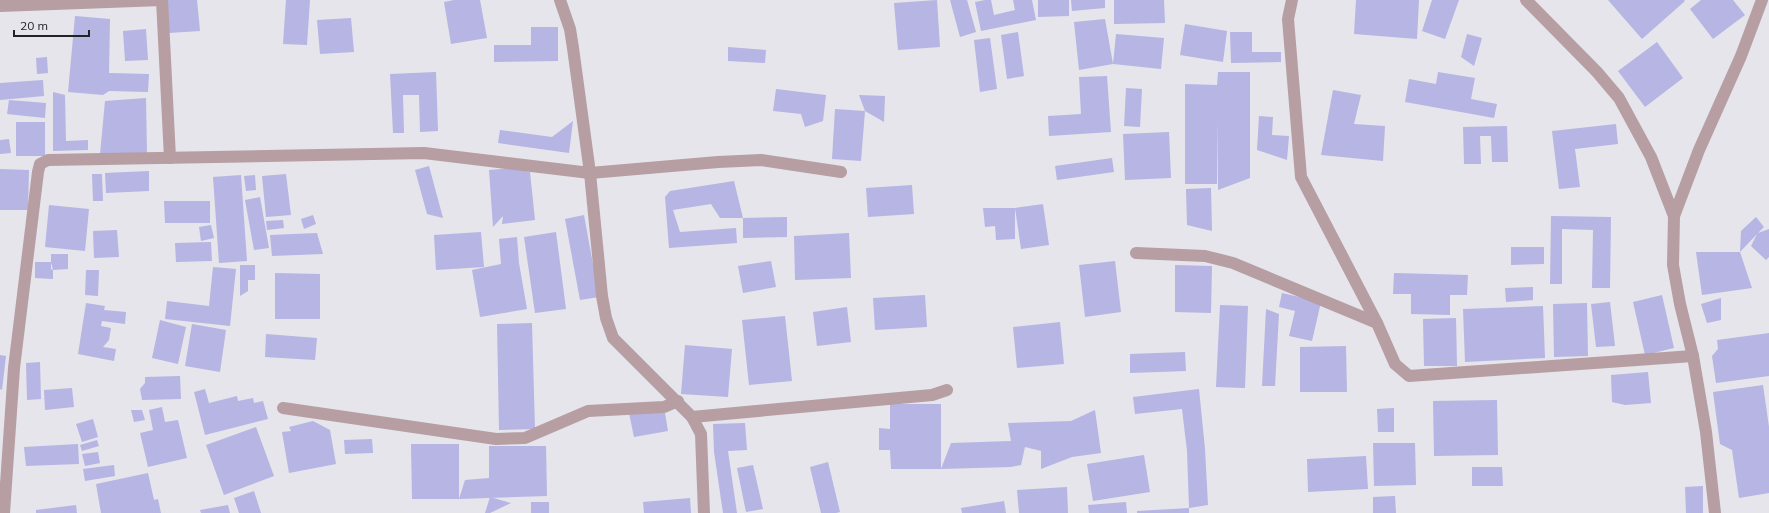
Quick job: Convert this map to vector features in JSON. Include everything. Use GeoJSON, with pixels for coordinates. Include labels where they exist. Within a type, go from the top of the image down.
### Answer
{"type":"FeatureCollection","features":[{"type":"Feature","properties":{"kind":"street"},"geometry":{"type":"LineString","coordinates":[[0,6],[162,0],[170,158]]}},
{"type":"Feature","properties":{"kind":"street"},"geometry":{"type":"LineString","coordinates":[[560,0],[570,29],[590,173],[602,296],[606,318],[613,338],[692,417],[702,434],[704,513]]}},
{"type":"Feature","properties":{"kind":"street"},"geometry":{"type":"LineString","coordinates":[[1292,0],[1288,18],[1301,178],[1377,323],[1395,364],[1409,376],[1693,356]]}},
{"type":"Feature","properties":{"kind":"street"},"geometry":{"type":"LineString","coordinates":[[1526,0],[1597,72],[1619,98],[1651,157],[1674,216]]}},
{"type":"Feature","properties":{"kind":"street"},"geometry":{"type":"LineString","coordinates":[[1715,513],[1706,432],[1693,356],[1680,304],[1673,265],[1674,216],[1699,150],[1741,56],[1762,0]]}},
{"type":"Feature","properties":{"kind":"street"},"geometry":{"type":"LineString","coordinates":[[4,513],[14,368],[40,164],[48,160],[424,153],[590,173],[718,162],[761,160],[841,172]]}},
{"type":"Feature","properties":{"kind":"street"},"geometry":{"type":"LineString","coordinates":[[1136,253],[1205,256],[1233,263],[1377,323]]}},
{"type":"Feature","properties":{"kind":"street"},"geometry":{"type":"LineString","coordinates":[[692,417],[932,395],[947,390]]}},
{"type":"Feature","properties":{"kind":"street"},"geometry":{"type":"LineString","coordinates":[[283,408],[496,439],[525,438],[588,411],[664,407],[678,402]]}},
{"type":"Feature","properties":{"kind":"building"},"geometry":{"type":"Polygon","coordinates":[[[167,0],[197,0],[200,31],[169,33],[167,0]]]}},
{"type":"Feature","properties":{"kind":"building"},"geometry":{"type":"Polygon","coordinates":[[[286,0],[310,0],[307,45],[283,44],[286,0]]]}},
{"type":"Feature","properties":{"kind":"building"},"geometry":{"type":"Polygon","coordinates":[[[454,0],[480,0],[487,38],[451,44],[444,2],[454,0]]]}},
{"type":"Feature","properties":{"kind":"building"},"geometry":{"type":"Polygon","coordinates":[[[937,0],[940,47],[898,50],[894,3],[937,0]]]}},
{"type":"Feature","properties":{"kind":"building"},"geometry":{"type":"Polygon","coordinates":[[[950,0],[967,0],[976,32],[960,37],[950,0]]]}},
{"type":"Feature","properties":{"kind":"building"},"geometry":{"type":"Polygon","coordinates":[[[991,0],[994,15],[1015,10],[1013,0],[1032,0],[1036,20],[981,31],[975,2],[991,0]]]}},
{"type":"Feature","properties":{"kind":"building"},"geometry":{"type":"Polygon","coordinates":[[[1038,0],[1069,0],[1069,16],[1038,17],[1038,0]]]}},
{"type":"Feature","properties":{"kind":"building"},"geometry":{"type":"Polygon","coordinates":[[[1071,0],[1105,0],[1105,8],[1072,11],[1071,0]]]}},
{"type":"Feature","properties":{"kind":"building"},"geometry":{"type":"Polygon","coordinates":[[[1114,0],[1164,0],[1165,23],[1114,24],[1114,0]]]}},
{"type":"Feature","properties":{"kind":"building"},"geometry":{"type":"Polygon","coordinates":[[[1356,0],[1419,0],[1417,39],[1354,34],[1356,0]]]}},
{"type":"Feature","properties":{"kind":"building"},"geometry":{"type":"Polygon","coordinates":[[[1432,0],[1459,0],[1445,39],[1422,31],[1432,0]]]}},
{"type":"Feature","properties":{"kind":"building"},"geometry":{"type":"Polygon","coordinates":[[[1608,0],[1684,0],[1685,1],[1642,39],[1608,0]]]}},
{"type":"Feature","properties":{"kind":"building"},"geometry":{"type":"Polygon","coordinates":[[[1701,0],[1733,0],[1745,15],[1713,39],[1690,9],[1701,0]]]}},
{"type":"Feature","properties":{"kind":"building"},"geometry":{"type":"Polygon","coordinates":[[[75,16],[110,19],[109,73],[149,74],[148,92],[109,91],[103,95],[68,92],[75,16]]]}},
{"type":"Feature","properties":{"kind":"building"},"geometry":{"type":"Polygon","coordinates":[[[351,18],[354,52],[320,54],[317,20],[351,18]]]}},
{"type":"Feature","properties":{"kind":"building"},"geometry":{"type":"Polygon","coordinates":[[[1105,19],[1113,64],[1079,70],[1074,22],[1105,19]]]}},
{"type":"Feature","properties":{"kind":"building"},"geometry":{"type":"Polygon","coordinates":[[[1185,24],[1227,31],[1223,62],[1180,55],[1185,24]]]}},
{"type":"Feature","properties":{"kind":"building"},"geometry":{"type":"Polygon","coordinates":[[[531,27],[558,27],[558,61],[494,62],[494,45],[531,45],[531,27]]]}},
{"type":"Feature","properties":{"kind":"building"},"geometry":{"type":"Polygon","coordinates":[[[146,29],[148,60],[125,61],[123,31],[146,29]]]}},
{"type":"Feature","properties":{"kind":"building"},"geometry":{"type":"Polygon","coordinates":[[[1018,32],[1024,76],[1007,79],[1001,35],[1018,32]]]}},
{"type":"Feature","properties":{"kind":"building"},"geometry":{"type":"Polygon","coordinates":[[[1230,32],[1252,32],[1252,52],[1281,52],[1281,62],[1231,63],[1230,32]]]}},
{"type":"Feature","properties":{"kind":"building"},"geometry":{"type":"Polygon","coordinates":[[[1116,34],[1164,38],[1161,69],[1113,64],[1116,34]]]}},
{"type":"Feature","properties":{"kind":"building"},"geometry":{"type":"Polygon","coordinates":[[[1467,34],[1482,38],[1474,66],[1461,57],[1467,34]]]}},
{"type":"Feature","properties":{"kind":"building"},"geometry":{"type":"Polygon","coordinates":[[[990,38],[997,89],[980,92],[974,40],[990,38]]]}},
{"type":"Feature","properties":{"kind":"building"},"geometry":{"type":"Polygon","coordinates":[[[1657,42],[1683,78],[1645,107],[1618,71],[1657,42]]]}},
{"type":"Feature","properties":{"kind":"building"},"geometry":{"type":"Polygon","coordinates":[[[728,47],[766,50],[765,63],[728,61],[728,47]]]}},
{"type":"Feature","properties":{"kind":"building"},"geometry":{"type":"Polygon","coordinates":[[[47,57],[48,73],[37,74],[36,58],[47,57]]]}},
{"type":"Feature","properties":{"kind":"building"},"geometry":{"type":"Polygon","coordinates":[[[436,72],[438,131],[420,132],[419,95],[403,95],[404,133],[393,133],[390,74],[436,72]]]}},
{"type":"Feature","properties":{"kind":"building"},"geometry":{"type":"Polygon","coordinates":[[[1218,72],[1250,72],[1250,178],[1218,190],[1218,119],[1217,184],[1185,184],[1185,84],[1217,85],[1218,72]]]}},
{"type":"Feature","properties":{"kind":"building"},"geometry":{"type":"Polygon","coordinates":[[[1438,72],[1475,78],[1471,99],[1497,104],[1494,118],[1405,102],[1409,79],[1436,84],[1438,72]]]}},
{"type":"Feature","properties":{"kind":"building"},"geometry":{"type":"Polygon","coordinates":[[[1107,76],[1111,132],[1049,136],[1048,116],[1081,114],[1079,77],[1107,76]]]}},
{"type":"Feature","properties":{"kind":"building"},"geometry":{"type":"Polygon","coordinates":[[[43,80],[44,96],[0,100],[0,83],[43,80]]]}},
{"type":"Feature","properties":{"kind":"building"},"geometry":{"type":"Polygon","coordinates":[[[1126,88],[1142,89],[1140,127],[1124,126],[1126,88]]]}},
{"type":"Feature","properties":{"kind":"building"},"geometry":{"type":"Polygon","coordinates":[[[776,89],[826,95],[823,121],[805,127],[801,114],[773,111],[776,89]]]}},
{"type":"Feature","properties":{"kind":"building"},"geometry":{"type":"Polygon","coordinates":[[[1333,90],[1361,95],[1354,124],[1385,126],[1383,161],[1321,155],[1333,90]]]}},
{"type":"Feature","properties":{"kind":"building"},"geometry":{"type":"Polygon","coordinates":[[[53,92],[65,95],[66,141],[88,140],[88,150],[53,151],[53,92]]]}},
{"type":"Feature","properties":{"kind":"building"},"geometry":{"type":"Polygon","coordinates":[[[859,95],[885,96],[884,122],[865,111],[859,95]]]}},
{"type":"Feature","properties":{"kind":"building"},"geometry":{"type":"Polygon","coordinates":[[[146,98],[147,154],[100,154],[105,101],[146,98]]]}},
{"type":"Feature","properties":{"kind":"building"},"geometry":{"type":"Polygon","coordinates":[[[9,100],[46,103],[45,118],[7,114],[9,100]]]}},
{"type":"Feature","properties":{"kind":"building"},"geometry":{"type":"Polygon","coordinates":[[[835,109],[865,111],[861,161],[832,159],[835,109]]]}},
{"type":"Feature","properties":{"kind":"building"},"geometry":{"type":"Polygon","coordinates":[[[1259,116],[1273,117],[1272,135],[1289,136],[1287,160],[1257,150],[1259,116]]]}},
{"type":"Feature","properties":{"kind":"building"},"geometry":{"type":"Polygon","coordinates":[[[573,121],[569,153],[498,143],[500,130],[552,137],[573,121]]]}},
{"type":"Feature","properties":{"kind":"building"},"geometry":{"type":"Polygon","coordinates":[[[16,122],[45,122],[45,156],[16,156],[16,122]]]}},
{"type":"Feature","properties":{"kind":"building"},"geometry":{"type":"Polygon","coordinates":[[[1616,124],[1618,144],[1575,149],[1580,187],[1559,189],[1552,131],[1616,124]]]}},
{"type":"Feature","properties":{"kind":"building"},"geometry":{"type":"Polygon","coordinates":[[[1507,126],[1508,162],[1492,162],[1491,136],[1480,136],[1481,164],[1464,164],[1463,127],[1507,126]]]}},
{"type":"Feature","properties":{"kind":"building"},"geometry":{"type":"Polygon","coordinates":[[[1169,132],[1171,178],[1125,180],[1123,134],[1169,132]]]}},
{"type":"Feature","properties":{"kind":"building"},"geometry":{"type":"Polygon","coordinates":[[[9,139],[11,153],[0,154],[0,140],[9,139]]]}},
{"type":"Feature","properties":{"kind":"building"},"geometry":{"type":"Polygon","coordinates":[[[1112,158],[1114,172],[1057,180],[1055,166],[1112,158]]]}},
{"type":"Feature","properties":{"kind":"building"},"geometry":{"type":"Polygon","coordinates":[[[429,166],[443,218],[427,214],[415,170],[429,166]]]}},
{"type":"Feature","properties":{"kind":"building"},"geometry":{"type":"Polygon","coordinates":[[[512,168],[530,172],[535,220],[502,224],[503,216],[493,227],[489,170],[512,168]]]}},
{"type":"Feature","properties":{"kind":"building"},"geometry":{"type":"Polygon","coordinates":[[[0,169],[29,170],[28,210],[0,210],[0,169]]]}},
{"type":"Feature","properties":{"kind":"building"},"geometry":{"type":"Polygon","coordinates":[[[149,171],[149,191],[106,193],[105,173],[149,171]]]}},
{"type":"Feature","properties":{"kind":"building"},"geometry":{"type":"Polygon","coordinates":[[[92,174],[102,174],[103,201],[93,201],[92,174]]]}},
{"type":"Feature","properties":{"kind":"building"},"geometry":{"type":"Polygon","coordinates":[[[286,174],[291,215],[266,217],[262,176],[286,174]]]}},
{"type":"Feature","properties":{"kind":"building"},"geometry":{"type":"Polygon","coordinates":[[[241,175],[247,261],[219,263],[213,177],[241,175]]]}},
{"type":"Feature","properties":{"kind":"building"},"geometry":{"type":"Polygon","coordinates":[[[255,175],[256,190],[246,191],[244,176],[255,175]]]}},
{"type":"Feature","properties":{"kind":"building"},"geometry":{"type":"Polygon","coordinates":[[[734,181],[743,218],[720,218],[711,204],[673,210],[680,232],[736,228],[737,243],[669,248],[665,197],[670,191],[734,181]]]}},
{"type":"Feature","properties":{"kind":"building"},"geometry":{"type":"Polygon","coordinates":[[[912,185],[914,214],[868,217],[866,188],[912,185]]]}},
{"type":"Feature","properties":{"kind":"building"},"geometry":{"type":"Polygon","coordinates":[[[1211,188],[1212,231],[1187,225],[1186,189],[1211,188]]]}},
{"type":"Feature","properties":{"kind":"building"},"geometry":{"type":"Polygon","coordinates":[[[260,197],[269,248],[254,250],[245,200],[260,197]]]}},
{"type":"Feature","properties":{"kind":"building"},"geometry":{"type":"Polygon","coordinates":[[[164,201],[210,201],[210,223],[165,223],[164,201]]]}},
{"type":"Feature","properties":{"kind":"building"},"geometry":{"type":"Polygon","coordinates":[[[1043,204],[1049,245],[1021,249],[1015,208],[1043,204]]]}},
{"type":"Feature","properties":{"kind":"building"},"geometry":{"type":"Polygon","coordinates":[[[49,205],[89,209],[85,251],[45,247],[49,205]]]}},
{"type":"Feature","properties":{"kind":"building"},"geometry":{"type":"Polygon","coordinates":[[[983,208],[1015,208],[1015,239],[996,240],[995,226],[985,227],[983,208]]]}},
{"type":"Feature","properties":{"kind":"building"},"geometry":{"type":"Polygon","coordinates":[[[313,215],[316,224],[304,229],[301,219],[313,215]]]}},
{"type":"Feature","properties":{"kind":"building"},"geometry":{"type":"Polygon","coordinates":[[[584,215],[599,297],[580,300],[565,219],[584,215]]]}},
{"type":"Feature","properties":{"kind":"building"},"geometry":{"type":"Polygon","coordinates":[[[1551,216],[1611,217],[1610,288],[1592,288],[1593,230],[1562,229],[1562,284],[1550,284],[1551,216]]]}},
{"type":"Feature","properties":{"kind":"building"},"geometry":{"type":"Polygon","coordinates":[[[787,217],[787,237],[743,238],[743,218],[787,217]]]}},
{"type":"Feature","properties":{"kind":"building"},"geometry":{"type":"Polygon","coordinates":[[[1756,217],[1764,227],[1758,233],[1769,229],[1769,257],[1766,260],[1751,246],[1757,234],[1740,252],[1741,231],[1756,217]]]}},
{"type":"Feature","properties":{"kind":"building"},"geometry":{"type":"Polygon","coordinates":[[[283,220],[284,228],[267,230],[266,221],[283,220]]]}},
{"type":"Feature","properties":{"kind":"building"},"geometry":{"type":"Polygon","coordinates":[[[211,225],[214,238],[201,241],[199,227],[211,225]]]}},
{"type":"Feature","properties":{"kind":"building"},"geometry":{"type":"Polygon","coordinates":[[[117,230],[119,257],[94,258],[93,231],[117,230]]]}},
{"type":"Feature","properties":{"kind":"building"},"geometry":{"type":"Polygon","coordinates":[[[481,232],[484,267],[436,270],[434,235],[481,232]]]}},
{"type":"Feature","properties":{"kind":"building"},"geometry":{"type":"Polygon","coordinates":[[[556,232],[566,309],[535,313],[524,237],[556,232]]]}},
{"type":"Feature","properties":{"kind":"building"},"geometry":{"type":"Polygon","coordinates":[[[317,233],[323,254],[272,256],[270,235],[317,233]]]}},
{"type":"Feature","properties":{"kind":"building"},"geometry":{"type":"Polygon","coordinates":[[[849,233],[851,278],[795,280],[794,236],[849,233]]]}},
{"type":"Feature","properties":{"kind":"building"},"geometry":{"type":"Polygon","coordinates":[[[517,237],[519,263],[527,309],[480,317],[472,270],[501,264],[499,239],[517,237]]]}},
{"type":"Feature","properties":{"kind":"building"},"geometry":{"type":"Polygon","coordinates":[[[211,242],[212,261],[176,262],[175,243],[211,242]]]}},
{"type":"Feature","properties":{"kind":"building"},"geometry":{"type":"Polygon","coordinates":[[[1511,247],[1544,247],[1544,264],[1511,265],[1511,247]]]}},
{"type":"Feature","properties":{"kind":"building"},"geometry":{"type":"Polygon","coordinates":[[[1696,252],[1740,252],[1752,288],[1702,295],[1696,252]]]}},
{"type":"Feature","properties":{"kind":"building"},"geometry":{"type":"Polygon","coordinates":[[[51,254],[68,254],[68,269],[53,270],[51,254]]]}},
{"type":"Feature","properties":{"kind":"building"},"geometry":{"type":"Polygon","coordinates":[[[771,261],[776,287],[743,293],[738,266],[771,261]]]}},
{"type":"Feature","properties":{"kind":"building"},"geometry":{"type":"Polygon","coordinates":[[[1115,261],[1121,312],[1085,317],[1079,265],[1115,261]]]}},
{"type":"Feature","properties":{"kind":"building"},"geometry":{"type":"Polygon","coordinates":[[[35,262],[51,262],[53,279],[35,278],[35,262]]]}},
{"type":"Feature","properties":{"kind":"building"},"geometry":{"type":"Polygon","coordinates":[[[240,265],[255,265],[255,280],[248,280],[248,291],[240,296],[240,265]]]}},
{"type":"Feature","properties":{"kind":"building"},"geometry":{"type":"Polygon","coordinates":[[[1175,265],[1212,266],[1211,313],[1175,312],[1175,265]]]}},
{"type":"Feature","properties":{"kind":"building"},"geometry":{"type":"Polygon","coordinates":[[[213,267],[236,269],[230,326],[165,319],[167,301],[209,306],[213,267]]]}},
{"type":"Feature","properties":{"kind":"building"},"geometry":{"type":"Polygon","coordinates":[[[86,270],[99,270],[98,296],[85,295],[86,270]]]}},
{"type":"Feature","properties":{"kind":"building"},"geometry":{"type":"Polygon","coordinates":[[[275,273],[320,274],[320,319],[275,319],[275,273]]]}},
{"type":"Feature","properties":{"kind":"building"},"geometry":{"type":"Polygon","coordinates":[[[1394,273],[1468,275],[1467,295],[1450,295],[1450,315],[1411,314],[1411,294],[1393,294],[1394,273]]]}},
{"type":"Feature","properties":{"kind":"building"},"geometry":{"type":"Polygon","coordinates":[[[1533,287],[1533,300],[1506,302],[1505,288],[1533,287]]]}},
{"type":"Feature","properties":{"kind":"building"},"geometry":{"type":"Polygon","coordinates":[[[1282,293],[1321,302],[1312,341],[1289,336],[1295,311],[1279,307],[1282,293]]]}},
{"type":"Feature","properties":{"kind":"building"},"geometry":{"type":"Polygon","coordinates":[[[925,295],[927,327],[875,330],[873,298],[925,295]]]}},
{"type":"Feature","properties":{"kind":"building"},"geometry":{"type":"Polygon","coordinates":[[[1662,295],[1674,348],[1645,355],[1633,302],[1662,295]]]}},
{"type":"Feature","properties":{"kind":"building"},"geometry":{"type":"Polygon","coordinates":[[[1721,298],[1721,320],[1707,323],[1701,304],[1721,298]]]}},
{"type":"Feature","properties":{"kind":"building"},"geometry":{"type":"Polygon","coordinates":[[[1610,302],[1615,346],[1596,347],[1591,304],[1610,302]]]}},
{"type":"Feature","properties":{"kind":"building"},"geometry":{"type":"Polygon","coordinates":[[[86,303],[105,306],[104,310],[126,312],[125,324],[102,321],[101,326],[111,328],[109,340],[103,347],[116,349],[114,361],[78,354],[86,303]]]}},
{"type":"Feature","properties":{"kind":"building"},"geometry":{"type":"Polygon","coordinates":[[[1587,303],[1588,356],[1554,357],[1553,304],[1587,303]]]}},
{"type":"Feature","properties":{"kind":"building"},"geometry":{"type":"Polygon","coordinates":[[[1220,305],[1248,306],[1245,388],[1216,387],[1220,305]]]}},
{"type":"Feature","properties":{"kind":"building"},"geometry":{"type":"Polygon","coordinates":[[[1543,306],[1545,358],[1465,362],[1463,309],[1543,306]]]}},
{"type":"Feature","properties":{"kind":"building"},"geometry":{"type":"Polygon","coordinates":[[[847,307],[851,342],[817,346],[813,312],[847,307]]]}},
{"type":"Feature","properties":{"kind":"building"},"geometry":{"type":"Polygon","coordinates":[[[1266,309],[1279,314],[1275,386],[1262,386],[1266,309]]]}},
{"type":"Feature","properties":{"kind":"building"},"geometry":{"type":"Polygon","coordinates":[[[785,316],[792,381],[749,385],[742,320],[785,316]]]}},
{"type":"Feature","properties":{"kind":"building"},"geometry":{"type":"Polygon","coordinates":[[[1456,318],[1457,366],[1424,366],[1423,319],[1456,318]]]}},
{"type":"Feature","properties":{"kind":"building"},"geometry":{"type":"Polygon","coordinates":[[[160,320],[186,327],[178,364],[152,358],[160,320]]]}},
{"type":"Feature","properties":{"kind":"building"},"geometry":{"type":"Polygon","coordinates":[[[1060,322],[1064,364],[1017,368],[1013,327],[1060,322]]]}},
{"type":"Feature","properties":{"kind":"building"},"geometry":{"type":"Polygon","coordinates":[[[532,323],[535,429],[499,430],[497,324],[532,323]]]}},
{"type":"Feature","properties":{"kind":"building"},"geometry":{"type":"Polygon","coordinates":[[[192,324],[226,330],[220,372],[185,366],[192,324]]]}},
{"type":"Feature","properties":{"kind":"building"},"geometry":{"type":"Polygon","coordinates":[[[1769,333],[1769,376],[1716,383],[1712,356],[1718,349],[1717,340],[1769,333]]]}},
{"type":"Feature","properties":{"kind":"building"},"geometry":{"type":"Polygon","coordinates":[[[266,334],[317,338],[315,360],[265,357],[266,334]]]}},
{"type":"Feature","properties":{"kind":"building"},"geometry":{"type":"Polygon","coordinates":[[[685,345],[732,349],[728,397],[681,394],[685,345]]]}},
{"type":"Feature","properties":{"kind":"building"},"geometry":{"type":"Polygon","coordinates":[[[1346,346],[1347,392],[1300,392],[1300,347],[1346,346]]]}},
{"type":"Feature","properties":{"kind":"building"},"geometry":{"type":"Polygon","coordinates":[[[1185,352],[1186,371],[1130,373],[1130,354],[1185,352]]]}},
{"type":"Feature","properties":{"kind":"building"},"geometry":{"type":"Polygon","coordinates":[[[0,355],[6,356],[2,390],[0,389],[0,355]]]}},
{"type":"Feature","properties":{"kind":"building"},"geometry":{"type":"Polygon","coordinates":[[[40,362],[41,399],[27,400],[26,363],[40,362]]]}},
{"type":"Feature","properties":{"kind":"building"},"geometry":{"type":"Polygon","coordinates":[[[1648,372],[1651,403],[1625,405],[1612,402],[1611,375],[1648,372]]]}},
{"type":"Feature","properties":{"kind":"building"},"geometry":{"type":"Polygon","coordinates":[[[180,376],[181,399],[142,400],[140,389],[145,383],[145,377],[180,376]]]}},
{"type":"Feature","properties":{"kind":"building"},"geometry":{"type":"Polygon","coordinates":[[[1763,385],[1769,427],[1769,493],[1739,498],[1732,450],[1720,444],[1713,392],[1763,385]]]}},
{"type":"Feature","properties":{"kind":"building"},"geometry":{"type":"Polygon","coordinates":[[[72,388],[74,407],[45,410],[44,390],[72,388]]]}},
{"type":"Feature","properties":{"kind":"building"},"geometry":{"type":"Polygon","coordinates":[[[205,389],[209,403],[237,396],[238,401],[253,398],[254,403],[263,401],[268,419],[205,435],[194,392],[205,389]]]}},
{"type":"Feature","properties":{"kind":"building"},"geometry":{"type":"Polygon","coordinates":[[[1199,389],[1205,449],[1208,505],[1189,508],[1187,451],[1182,409],[1135,414],[1133,397],[1199,389]]]}},
{"type":"Feature","properties":{"kind":"building"},"geometry":{"type":"Polygon","coordinates":[[[1497,400],[1498,455],[1434,456],[1433,401],[1497,400]]]}},
{"type":"Feature","properties":{"kind":"building"},"geometry":{"type":"Polygon","coordinates":[[[890,404],[941,404],[941,469],[891,469],[890,450],[879,450],[879,428],[890,429],[890,404]]]}},
{"type":"Feature","properties":{"kind":"building"},"geometry":{"type":"Polygon","coordinates":[[[162,407],[165,422],[178,420],[187,458],[148,467],[140,433],[153,430],[149,410],[162,407]]]}},
{"type":"Feature","properties":{"kind":"building"},"geometry":{"type":"Polygon","coordinates":[[[664,407],[668,431],[634,437],[629,413],[664,407]]]}},
{"type":"Feature","properties":{"kind":"building"},"geometry":{"type":"Polygon","coordinates":[[[1394,408],[1394,432],[1378,432],[1377,409],[1394,408]]]}},
{"type":"Feature","properties":{"kind":"building"},"geometry":{"type":"Polygon","coordinates":[[[131,410],[142,410],[145,420],[134,422],[131,410]]]}},
{"type":"Feature","properties":{"kind":"building"},"geometry":{"type":"Polygon","coordinates":[[[1095,410],[1101,453],[1072,457],[1041,469],[1041,451],[1025,447],[1021,465],[1011,467],[941,469],[951,443],[1011,441],[1008,423],[1071,421],[1095,410]]]}},
{"type":"Feature","properties":{"kind":"building"},"geometry":{"type":"Polygon","coordinates":[[[93,419],[98,437],[82,442],[76,424],[93,419]]]}},
{"type":"Feature","properties":{"kind":"building"},"geometry":{"type":"Polygon","coordinates":[[[313,421],[330,430],[336,464],[289,473],[282,432],[291,431],[289,427],[313,421]]]}},
{"type":"Feature","properties":{"kind":"building"},"geometry":{"type":"Polygon","coordinates":[[[745,423],[747,450],[728,451],[737,513],[723,513],[714,452],[713,424],[745,423]]]}},
{"type":"Feature","properties":{"kind":"building"},"geometry":{"type":"Polygon","coordinates":[[[256,427],[274,476],[224,495],[206,445],[256,427]]]}},
{"type":"Feature","properties":{"kind":"building"},"geometry":{"type":"Polygon","coordinates":[[[372,439],[373,453],[345,454],[344,440],[372,439]]]}},
{"type":"Feature","properties":{"kind":"building"},"geometry":{"type":"Polygon","coordinates":[[[97,440],[99,446],[82,451],[80,445],[97,440]]]}},
{"type":"Feature","properties":{"kind":"building"},"geometry":{"type":"Polygon","coordinates":[[[1373,443],[1415,443],[1416,485],[1374,486],[1373,443]]]}},
{"type":"Feature","properties":{"kind":"building"},"geometry":{"type":"Polygon","coordinates":[[[78,444],[79,464],[26,466],[24,447],[78,444]]]}},
{"type":"Feature","properties":{"kind":"building"},"geometry":{"type":"Polygon","coordinates":[[[411,444],[459,444],[459,499],[412,499],[411,444]]]}},
{"type":"Feature","properties":{"kind":"building"},"geometry":{"type":"Polygon","coordinates":[[[489,446],[546,446],[547,496],[459,499],[465,480],[489,478],[489,446]]]}},
{"type":"Feature","properties":{"kind":"building"},"geometry":{"type":"Polygon","coordinates":[[[98,452],[100,463],[85,466],[82,454],[98,452]]]}},
{"type":"Feature","properties":{"kind":"building"},"geometry":{"type":"Polygon","coordinates":[[[1144,455],[1150,492],[1093,501],[1087,464],[1144,455]]]}},
{"type":"Feature","properties":{"kind":"building"},"geometry":{"type":"Polygon","coordinates":[[[1366,456],[1368,489],[1308,492],[1307,459],[1366,456]]]}},
{"type":"Feature","properties":{"kind":"building"},"geometry":{"type":"Polygon","coordinates":[[[828,462],[840,512],[836,513],[821,513],[810,467],[828,462]]]}},
{"type":"Feature","properties":{"kind":"building"},"geometry":{"type":"Polygon","coordinates":[[[114,465],[115,476],[85,481],[83,469],[114,465]]]}},
{"type":"Feature","properties":{"kind":"building"},"geometry":{"type":"Polygon","coordinates":[[[753,465],[763,509],[746,512],[737,468],[753,465]]]}},
{"type":"Feature","properties":{"kind":"building"},"geometry":{"type":"Polygon","coordinates":[[[1472,467],[1502,467],[1503,486],[1472,486],[1472,467]]]}},
{"type":"Feature","properties":{"kind":"building"},"geometry":{"type":"Polygon","coordinates":[[[148,473],[154,500],[158,499],[161,513],[101,513],[96,484],[148,473]]]}},
{"type":"Feature","properties":{"kind":"building"},"geometry":{"type":"Polygon","coordinates":[[[1703,486],[1703,513],[1686,513],[1685,487],[1703,486]]]}},
{"type":"Feature","properties":{"kind":"building"},"geometry":{"type":"Polygon","coordinates":[[[1067,487],[1068,513],[1019,513],[1017,490],[1067,487]]]}},
{"type":"Feature","properties":{"kind":"building"},"geometry":{"type":"Polygon","coordinates":[[[254,491],[261,513],[239,513],[234,498],[254,491]]]}},
{"type":"Feature","properties":{"kind":"building"},"geometry":{"type":"Polygon","coordinates":[[[1395,496],[1396,513],[1373,513],[1373,497],[1395,496]]]}},
{"type":"Feature","properties":{"kind":"building"},"geometry":{"type":"Polygon","coordinates":[[[490,497],[511,503],[490,513],[485,513],[490,497]]]}},
{"type":"Feature","properties":{"kind":"building"},"geometry":{"type":"Polygon","coordinates":[[[690,498],[691,513],[644,513],[643,502],[690,498]]]}},
{"type":"Feature","properties":{"kind":"building"},"geometry":{"type":"Polygon","coordinates":[[[1004,501],[1006,513],[962,513],[961,508],[1004,501]]]}},
{"type":"Feature","properties":{"kind":"building"},"geometry":{"type":"Polygon","coordinates":[[[531,502],[549,502],[549,513],[531,513],[531,502]]]}},
{"type":"Feature","properties":{"kind":"building"},"geometry":{"type":"Polygon","coordinates":[[[1126,502],[1127,513],[1089,513],[1088,505],[1126,502]]]}},
{"type":"Feature","properties":{"kind":"building"},"geometry":{"type":"Polygon","coordinates":[[[76,505],[77,513],[36,513],[36,510],[76,505]]]}},
{"type":"Feature","properties":{"kind":"building"},"geometry":{"type":"Polygon","coordinates":[[[228,505],[230,513],[201,513],[200,510],[228,505]]]}},
{"type":"Feature","properties":{"kind":"building"},"geometry":{"type":"Polygon","coordinates":[[[1189,508],[1189,513],[1137,513],[1137,511],[1189,508]]]}}]}
